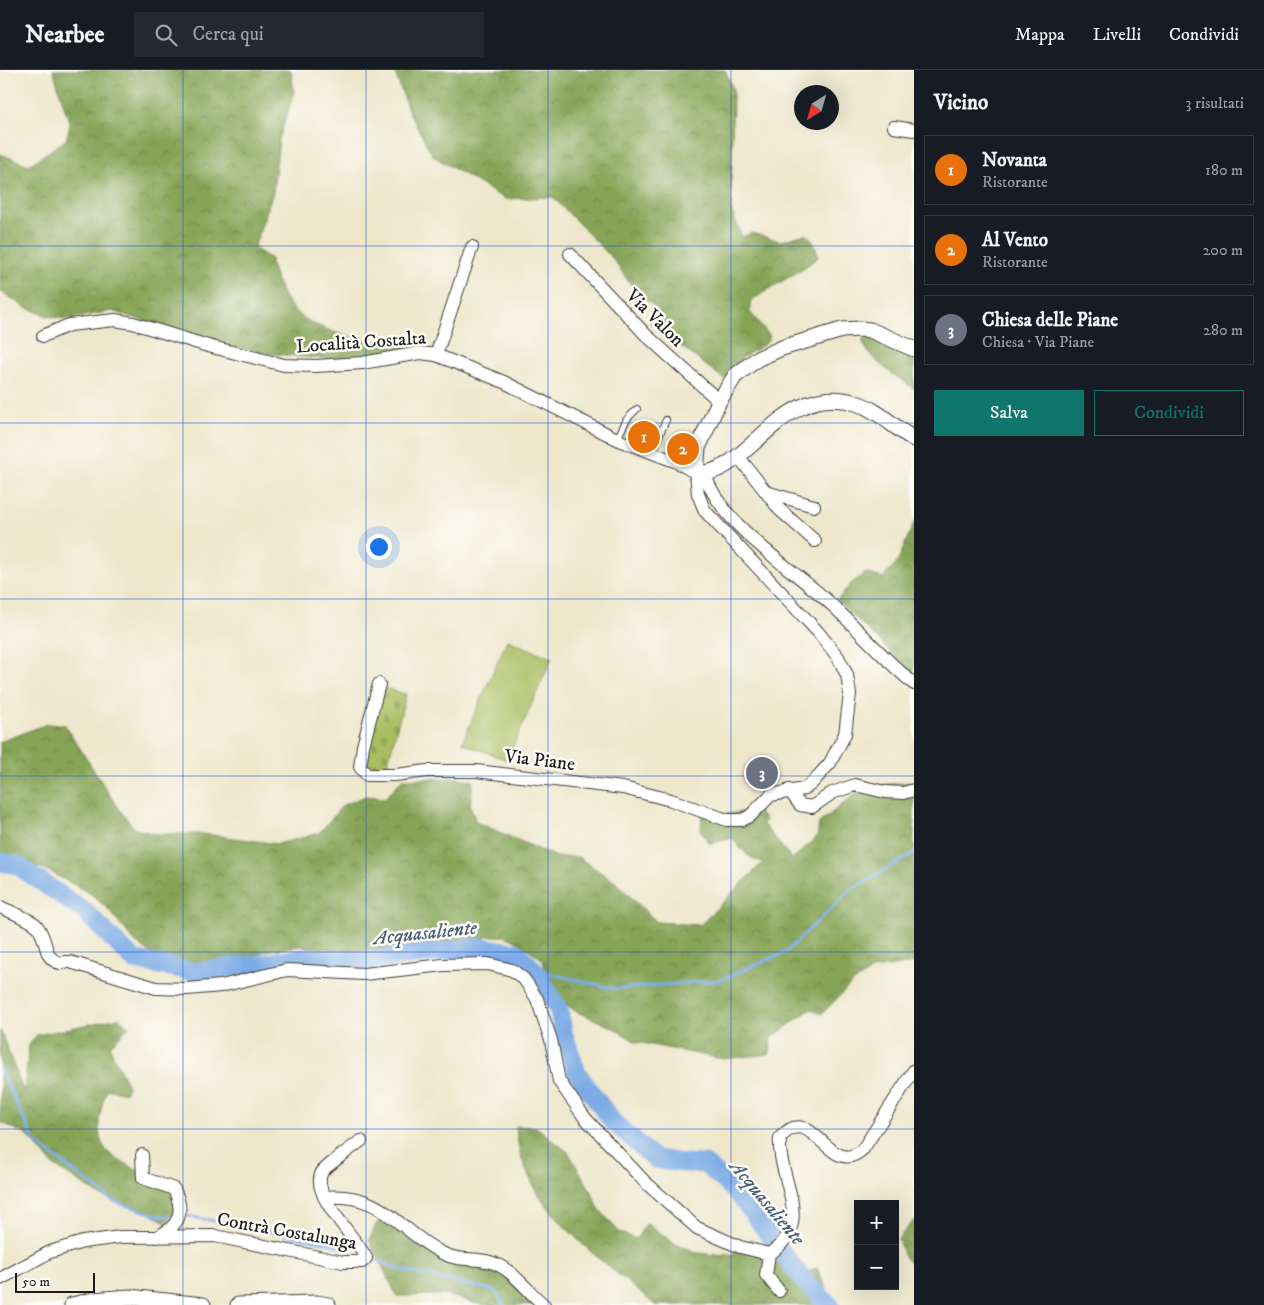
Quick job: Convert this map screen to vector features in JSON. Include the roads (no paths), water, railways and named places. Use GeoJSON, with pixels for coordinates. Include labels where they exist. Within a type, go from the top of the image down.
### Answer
{"type":"FeatureCollection","features":[{"type":"Feature","properties":{"kind":"street"},"geometry":{"type":"LineString","coordinates":[[894,127],[914,130]]}},
{"type":"Feature","properties":{"kind":"street"},"geometry":{"type":"LineString","coordinates":[[436,355],[472,247]]}},
{"type":"Feature","properties":{"kind":"street","name":"Via Valon"},"geometry":{"type":"LineString","coordinates":[[570,254],[646,335],[719,401]]}},
{"type":"Feature","properties":{"kind":"street","name":"Località Costalta"},"geometry":{"type":"LineString","coordinates":[[43,341],[62,327],[115,320],[133,322],[208,346],[284,365],[316,366],[362,363],[420,353],[436,355],[504,382],[617,439],[700,473]]}},
{"type":"Feature","properties":{"kind":"street","name":"Via Piane"},"geometry":{"type":"LineString","coordinates":[[380,684],[363,746],[360,768],[367,774],[395,775],[427,770],[476,772],[623,788],[671,800],[727,820],[742,820],[750,816],[771,795],[789,790],[804,789],[830,763],[845,734],[850,694],[848,675],[838,657],[818,632],[705,511],[698,494],[700,473],[698,448],[708,415],[735,376],[757,359],[782,348],[842,330],[870,330],[914,350]]}},
{"type":"Feature","properties":{"kind":"street"},"geometry":{"type":"LineString","coordinates":[[700,473],[716,470],[738,456],[773,424],[790,413],[829,399],[844,399],[872,409],[914,439]]}},
{"type":"Feature","properties":{"kind":"street"},"geometry":{"type":"LineString","coordinates":[[738,456],[780,510],[815,541]]}},
{"type":"Feature","properties":{"kind":"street","name":"Via Piane"},"geometry":{"type":"LineString","coordinates":[[700,473],[722,506],[743,529],[822,595],[914,684]]}},
{"type":"Feature","properties":{"kind":"street"},"geometry":{"type":"LineString","coordinates":[[766,492],[814,506]]}},
{"type":"Feature","properties":{"kind":"street"},"geometry":{"type":"LineString","coordinates":[[789,790],[800,805],[812,807],[832,793],[855,785],[885,792],[903,793],[914,790]]}},
{"type":"Feature","properties":{"kind":"street"},"geometry":{"type":"LineString","coordinates":[[0,907],[17,917],[30,920],[36,925],[44,935],[48,956],[52,961],[70,962],[156,988],[202,989],[287,970],[364,974],[443,965],[488,964],[512,970],[524,979],[537,1000],[551,1040],[559,1081],[584,1118],[645,1182],[697,1228],[740,1248],[775,1249]]}},
{"type":"Feature","properties":{"kind":"street"},"geometry":{"type":"LineString","coordinates":[[779,1291],[766,1275],[775,1249],[794,1224],[793,1208],[780,1149],[780,1138],[794,1128],[807,1129],[840,1157],[854,1157],[864,1149],[914,1070]]}},
{"type":"Feature","properties":{"kind":"street","name":"Contrà Costalunga"},"geometry":{"type":"LineString","coordinates":[[154,1238],[215,1236],[343,1262],[357,1263],[364,1261],[366,1258],[362,1249],[333,1213],[319,1183],[322,1171],[360,1141]]}},
{"type":"Feature","properties":{"kind":"street"},"geometry":{"type":"LineString","coordinates":[[0,1279],[50,1252],[83,1242],[121,1237],[154,1238],[169,1231],[177,1220],[182,1206],[174,1189],[143,1178],[142,1155]]}},
{"type":"Feature","properties":{"kind":"street","name":"Contrà Costalunga"},"geometry":{"type":"LineString","coordinates":[[324,1197],[360,1199],[392,1217],[423,1241],[444,1254],[468,1261],[487,1261],[498,1265],[544,1305]]}},
{"type":"Feature","properties":{"kind":"street"},"geometry":{"type":"LineString","coordinates":[[72,1305],[93,1300],[129,1297],[203,1305]]}},
{"type":"Feature","properties":{"kind":"street"},"geometry":{"type":"LineString","coordinates":[[238,1305],[317,1303],[328,1305]]}},
{"type":"Feature","properties":{"kind":"lane"},"geometry":{"type":"LineString","coordinates":[[617,439],[626,419],[637,409]]}},
{"type":"Feature","properties":{"kind":"lane"},"geometry":{"type":"LineString","coordinates":[[652,452],[666,420]]}},
{"type":"Feature","properties":{"kind":"waterway"},"geometry":{"type":"LineString","coordinates":[[535,970],[615,989],[720,980],[786,952],[849,891],[914,853]]}},
{"type":"Feature","properties":{"kind":"waterway","name":"Acquasaliente"},"geometry":{"type":"LineString","coordinates":[[0,862],[17,865],[84,911],[134,960],[195,972],[306,958],[363,961],[480,947],[517,953],[537,973],[559,1010],[563,1032],[577,1073],[612,1121],[655,1159],[705,1164],[731,1187],[802,1278],[830,1305]]}},
{"type":"Feature","properties":{"kind":"waterway"},"geometry":{"type":"LineString","coordinates":[[0,1069],[35,1142],[113,1201],[159,1216],[170,1216]]}},
{"type":"Feature","properties":{"kind":"waterway"},"geometry":{"type":"LineString","coordinates":[[188,1216],[329,1243],[354,1253]]}},
{"type":"Feature","properties":{"kind":"waterway"},"geometry":{"type":"LineString","coordinates":[[378,1261],[401,1270],[496,1291],[504,1305]]}},
{"type":"Feature","properties":{"kind":"place","name":"Novanta"},"geometry":{"type":"Point","coordinates":[644,437]}},
{"type":"Feature","properties":{"kind":"place","name":"Al Vento"},"geometry":{"type":"Point","coordinates":[683,449]}},
{"type":"Feature","properties":{"kind":"place","name":"Chiesa delle Piane"},"geometry":{"type":"Point","coordinates":[762,773]}}]}
